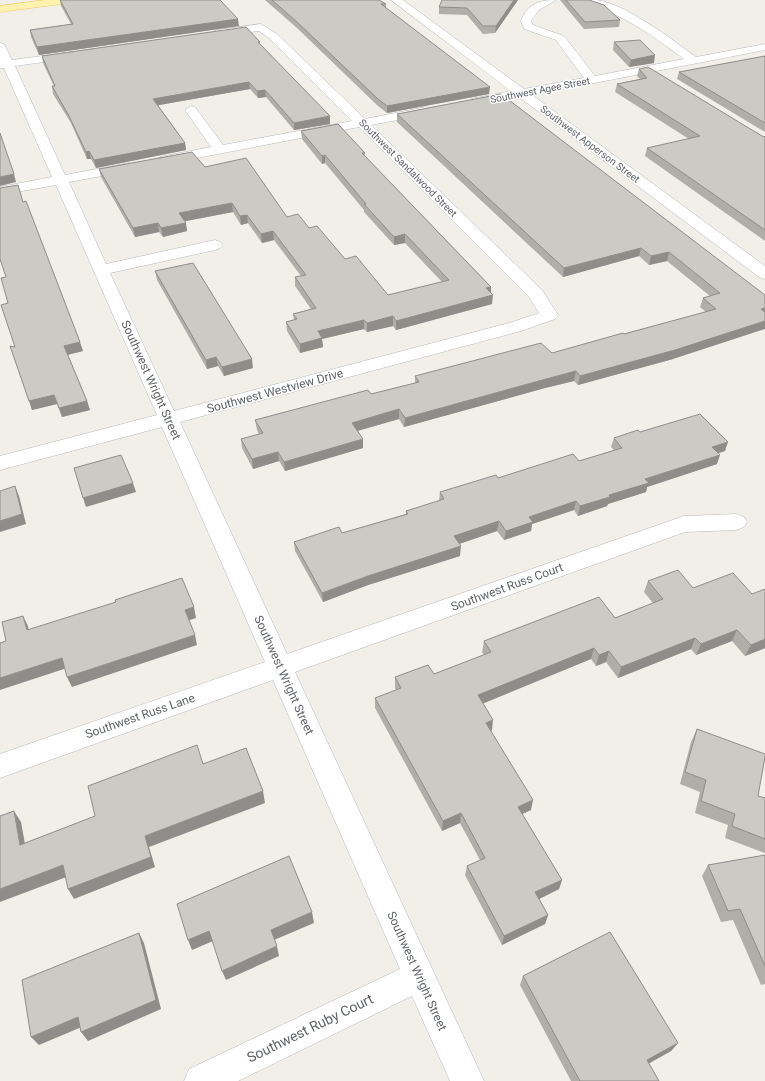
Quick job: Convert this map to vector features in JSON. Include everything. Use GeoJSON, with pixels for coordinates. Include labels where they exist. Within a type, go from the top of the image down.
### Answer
{"type":"FeatureCollection","features":[{"type":"Feature","properties":{"kind":"main road"},"geometry":{"type":"LineString","coordinates":[[0,9],[70,0]]}},
{"type":"Feature","properties":{"kind":"street","name":"Southwest Apperson Street"},"geometry":{"type":"LineString","coordinates":[[396,0],[765,274]]}},
{"type":"Feature","properties":{"kind":"street"},"geometry":{"type":"LineString","coordinates":[[551,0],[535,7],[528,15],[526,21],[528,27],[560,38],[592,80]]}},
{"type":"Feature","properties":{"kind":"street"},"geometry":{"type":"LineString","coordinates":[[584,0],[595,2],[619,12],[694,61]]}},
{"type":"Feature","properties":{"kind":"street","name":"Southwest Sandalwood Street"},"geometry":{"type":"LineString","coordinates":[[202,35],[262,27],[273,36],[536,294],[549,315]]}},
{"type":"Feature","properties":{"kind":"street","name":"Southwest Agee Street"},"geometry":{"type":"LineString","coordinates":[[461,104],[765,47]]}},
{"type":"Feature","properties":{"kind":"street"},"geometry":{"type":"LineString","coordinates":[[3,59],[86,52]]}},
{"type":"Feature","properties":{"kind":"street","name":"Southwest Wright Street"},"geometry":{"type":"LineString","coordinates":[[3,59],[101,270],[467,1081]]}},
{"type":"Feature","properties":{"kind":"street"},"geometry":{"type":"LineString","coordinates":[[649,69],[662,77]]}},
{"type":"Feature","properties":{"kind":"street"},"geometry":{"type":"LineString","coordinates":[[0,191],[438,109]]}},
{"type":"Feature","properties":{"kind":"street"},"geometry":{"type":"LineString","coordinates":[[191,110],[220,150]]}},
{"type":"Feature","properties":{"kind":"street"},"geometry":{"type":"LineString","coordinates":[[101,270],[215,245]]}},
{"type":"Feature","properties":{"kind":"street","name":"Southwest Westview Drive"},"geometry":{"type":"LineString","coordinates":[[0,463],[515,327],[549,315]]}},
{"type":"Feature","properties":{"kind":"street","name":"Southwest Russ Court"},"geometry":{"type":"LineString","coordinates":[[280,667],[684,524],[736,522]]}},
{"type":"Feature","properties":{"kind":"street","name":"Southwest Russ Lane"},"geometry":{"type":"LineString","coordinates":[[0,766],[280,667]]}},
{"type":"Feature","properties":{"kind":"street","name":"Southwest Ruby Court"},"geometry":{"type":"LineString","coordinates":[[201,1081],[420,976]]}},
{"type":"Feature","properties":{"kind":"building"},"geometry":{"type":"Polygon","coordinates":[[[60,0],[220,0],[238,19],[37,47],[30,30],[73,24],[60,0]]]}},
{"type":"Feature","properties":{"kind":"building"},"geometry":{"type":"Polygon","coordinates":[[[272,0],[379,0],[386,4],[381,4],[490,87],[387,106],[272,0]]]}},
{"type":"Feature","properties":{"kind":"building"},"geometry":{"type":"Polygon","coordinates":[[[442,0],[514,0],[496,26],[483,26],[467,8],[439,7],[442,0]]]}},
{"type":"Feature","properties":{"kind":"building"},"geometry":{"type":"Polygon","coordinates":[[[566,0],[589,0],[604,5],[620,20],[585,22],[566,0]]]}},
{"type":"Feature","properties":{"kind":"building"},"geometry":{"type":"Polygon","coordinates":[[[246,27],[260,42],[258,42],[330,116],[294,123],[265,90],[257,91],[249,82],[153,99],[185,143],[94,160],[89,151],[86,152],[69,116],[52,86],[55,86],[42,56],[246,27]]]}},
{"type":"Feature","properties":{"kind":"building"},"geometry":{"type":"Polygon","coordinates":[[[640,40],[655,55],[631,60],[614,42],[640,40]]]}},
{"type":"Feature","properties":{"kind":"building"},"geometry":{"type":"Polygon","coordinates":[[[765,56],[765,123],[679,72],[765,56]]]}},
{"type":"Feature","properties":{"kind":"building"},"geometry":{"type":"Polygon","coordinates":[[[648,67],[765,137],[765,230],[647,148],[700,136],[617,84],[647,78],[639,69],[648,67]]]}},
{"type":"Feature","properties":{"kind":"building"},"geometry":{"type":"Polygon","coordinates":[[[501,94],[765,295],[765,308],[761,309],[765,312],[765,321],[675,350],[580,376],[576,371],[405,418],[399,409],[352,423],[363,439],[284,462],[278,452],[252,459],[241,439],[263,433],[255,420],[368,390],[371,394],[419,382],[415,376],[541,343],[552,353],[716,309],[703,298],[720,293],[669,252],[651,256],[641,248],[564,268],[397,114],[501,94]]]}},
{"type":"Feature","properties":{"kind":"building"},"geometry":{"type":"Polygon","coordinates":[[[338,124],[365,153],[362,153],[491,287],[486,288],[493,295],[396,321],[393,316],[367,323],[364,320],[318,331],[322,338],[300,344],[286,322],[297,319],[293,314],[316,308],[295,277],[306,275],[273,231],[261,234],[247,215],[240,216],[232,203],[179,213],[186,223],[161,228],[158,223],[133,228],[99,169],[192,152],[205,167],[246,158],[287,217],[298,214],[309,228],[317,226],[345,259],[356,256],[388,295],[449,280],[405,234],[394,237],[364,204],[366,204],[325,155],[322,156],[301,131],[338,124]]]}},
{"type":"Feature","properties":{"kind":"building"},"geometry":{"type":"Polygon","coordinates":[[[0,133],[14,174],[0,177],[0,133]]]}},
{"type":"Feature","properties":{"kind":"building"},"geometry":{"type":"Polygon","coordinates":[[[18,185],[23,202],[26,201],[80,342],[64,346],[87,401],[59,408],[54,395],[29,401],[10,346],[15,347],[1,305],[8,303],[1,278],[6,277],[0,259],[0,188],[18,185]]]}},
{"type":"Feature","properties":{"kind":"building"},"geometry":{"type":"Polygon","coordinates":[[[193,263],[252,359],[222,367],[216,357],[206,360],[155,271],[193,263]]]}},
{"type":"Feature","properties":{"kind":"building"},"geometry":{"type":"Polygon","coordinates":[[[700,414],[728,442],[712,447],[720,455],[645,479],[649,483],[609,495],[610,497],[580,506],[576,501],[529,517],[533,522],[506,531],[499,521],[454,536],[461,546],[368,576],[322,593],[294,542],[339,527],[342,533],[408,514],[406,511],[444,499],[440,492],[496,475],[498,478],[573,454],[579,461],[622,448],[614,438],[638,430],[640,432],[700,414]]]}},
{"type":"Feature","properties":{"kind":"building"},"geometry":{"type":"Polygon","coordinates":[[[121,455],[133,483],[83,498],[74,468],[121,455]]]}},
{"type":"Feature","properties":{"kind":"building"},"geometry":{"type":"Polygon","coordinates":[[[15,486],[22,514],[0,521],[0,491],[15,486]]]}},
{"type":"Feature","properties":{"kind":"building"},"geometry":{"type":"Polygon","coordinates":[[[678,570],[693,588],[733,573],[752,594],[765,589],[765,639],[751,645],[737,630],[701,644],[695,638],[621,667],[609,651],[599,655],[594,648],[478,695],[493,720],[486,723],[533,800],[518,807],[562,880],[535,892],[548,915],[504,936],[467,866],[485,858],[461,813],[443,821],[375,698],[401,688],[395,677],[428,665],[434,674],[491,652],[484,641],[599,597],[615,618],[663,599],[648,581],[678,570]]]}},
{"type":"Feature","properties":{"kind":"building"},"geometry":{"type":"Polygon","coordinates":[[[182,578],[194,607],[185,610],[195,635],[67,677],[62,658],[0,678],[0,643],[6,641],[2,622],[23,616],[27,630],[116,602],[115,600],[182,578]]]}},
{"type":"Feature","properties":{"kind":"building"},"geometry":{"type":"Polygon","coordinates":[[[697,729],[765,754],[758,796],[765,798],[765,839],[732,826],[735,814],[701,801],[706,780],[685,772],[697,729]]]}},
{"type":"Feature","properties":{"kind":"building"},"geometry":{"type":"Polygon","coordinates":[[[197,745],[203,764],[246,748],[263,791],[145,836],[151,857],[68,889],[63,865],[0,889],[0,816],[14,811],[20,845],[95,816],[88,786],[197,745]]]}},
{"type":"Feature","properties":{"kind":"building"},"geometry":{"type":"Polygon","coordinates":[[[765,855],[765,966],[740,909],[728,911],[708,865],[765,855]]]}},
{"type":"Feature","properties":{"kind":"building"},"geometry":{"type":"Polygon","coordinates":[[[289,856],[312,912],[271,930],[277,946],[222,971],[209,931],[188,940],[177,904],[289,856]]]}},
{"type":"Feature","properties":{"kind":"building"},"geometry":{"type":"Polygon","coordinates":[[[610,932],[678,1043],[647,1060],[659,1081],[580,1081],[523,976],[610,932]]]}},
{"type":"Feature","properties":{"kind":"building"},"geometry":{"type":"Polygon","coordinates":[[[139,933],[156,1000],[81,1032],[78,1017],[31,1037],[22,980],[139,933]]]}}]}
